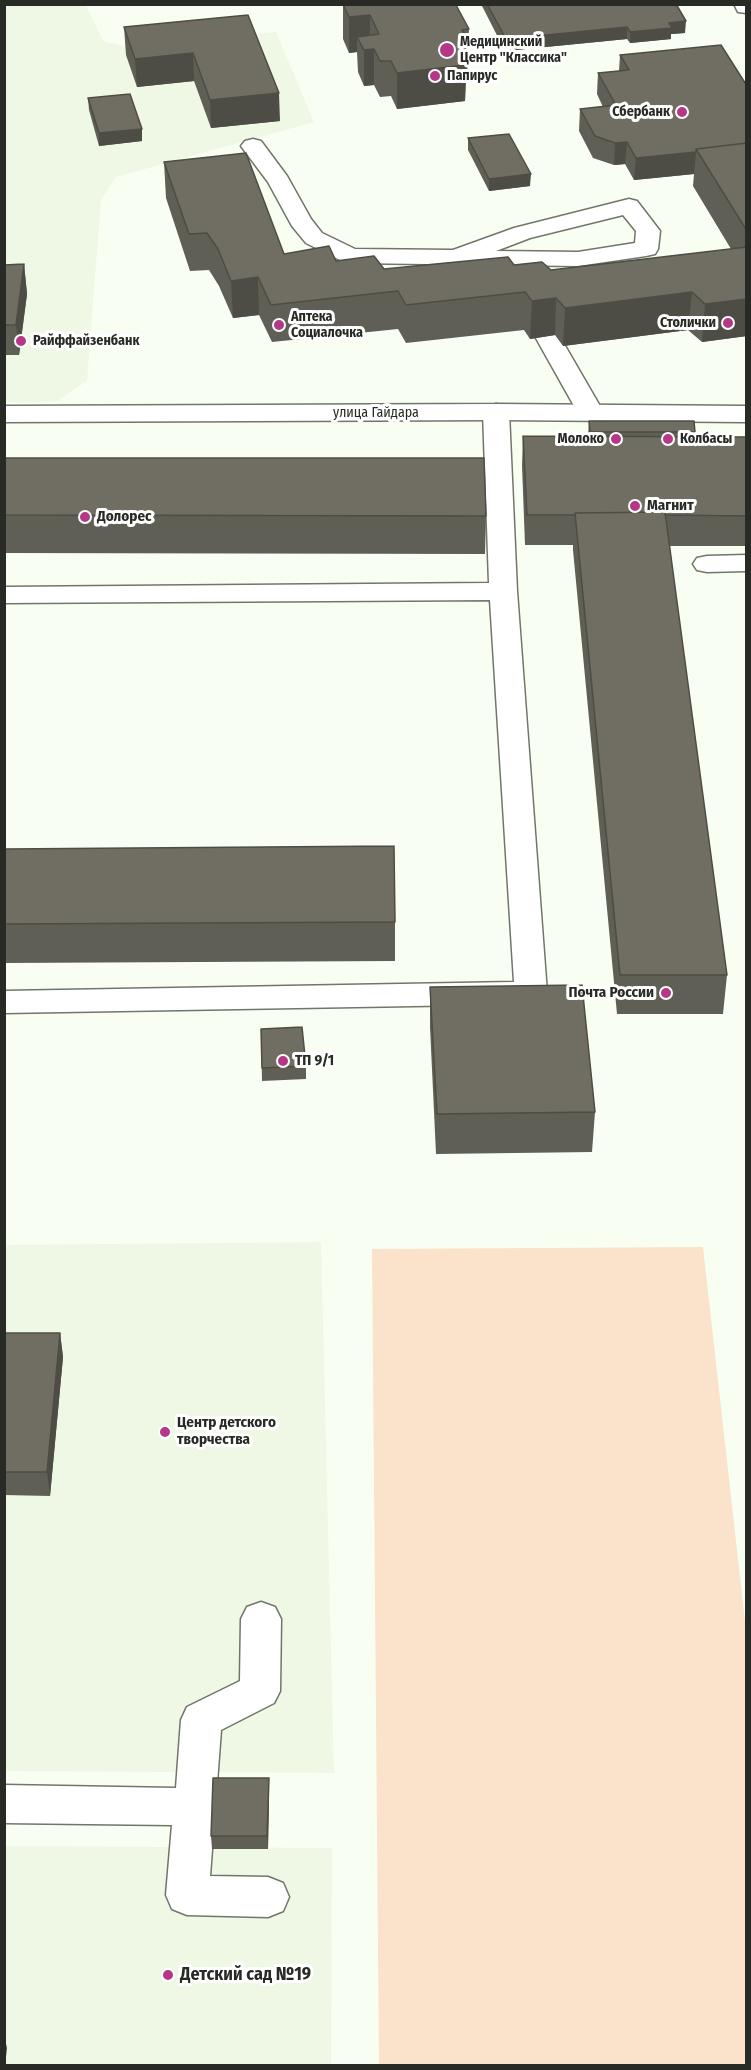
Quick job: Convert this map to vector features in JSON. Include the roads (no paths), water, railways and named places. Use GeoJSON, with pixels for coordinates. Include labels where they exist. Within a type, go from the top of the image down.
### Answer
{"type":"FeatureCollection","features":[{"type":"Feature","properties":{"kind":"street"},"geometry":{"type":"LineString","coordinates":[[253,146],[279,181],[300,220],[314,238],[351,256],[578,259],[646,249],[648,231],[629,206],[522,233],[459,256]]}},
{"type":"Feature","properties":{"kind":"street"},"geometry":{"type":"LineString","coordinates":[[503,258],[591,413]]}},
{"type":"Feature","properties":{"kind":"street"},"geometry":{"type":"LineString","coordinates":[[4,1002],[531,993],[503,591],[496,412]]}},
{"type":"Feature","properties":{"kind":"street","name":"улица Гайдара"},"geometry":{"type":"LineString","coordinates":[[4,414],[496,412],[747,414]]}},
{"type":"Feature","properties":{"kind":"street"},"geometry":{"type":"LineString","coordinates":[[707,564],[747,563]]}},
{"type":"Feature","properties":{"kind":"street"},"geometry":{"type":"LineString","coordinates":[[4,595],[503,591]]}},
{"type":"Feature","properties":{"kind":"street"},"geometry":{"type":"LineString","coordinates":[[261,1618],[260,1691],[201,1720],[188,1895],[268,1897]]}},
{"type":"Feature","properties":{"kind":"street"},"geometry":{"type":"LineString","coordinates":[[4,1804],[195,1807]]}},
{"type":"Feature","properties":{"kind":"place","name":"Медицинский Центр \"Классика\""},"geometry":{"type":"Point","coordinates":[447,50]}},
{"type":"Feature","properties":{"kind":"place","name":"Папирус"},"geometry":{"type":"Point","coordinates":[435,76]}},
{"type":"Feature","properties":{"kind":"place","name":"Сбербанк"},"geometry":{"type":"Point","coordinates":[682,112]}},
{"type":"Feature","properties":{"kind":"place","name":"Столички"},"geometry":{"type":"Point","coordinates":[728,323]}},
{"type":"Feature","properties":{"kind":"place","name":"Аптека Социалочка"},"geometry":{"type":"Point","coordinates":[279,325]}},
{"type":"Feature","properties":{"kind":"place","name":"Райффайзенбанк"},"geometry":{"type":"Point","coordinates":[21,341]}},
{"type":"Feature","properties":{"kind":"place","name":"Молоко"},"geometry":{"type":"Point","coordinates":[616,439]}},
{"type":"Feature","properties":{"kind":"place","name":"Колбасы"},"geometry":{"type":"Point","coordinates":[668,439]}},
{"type":"Feature","properties":{"kind":"place","name":"Магнит"},"geometry":{"type":"Point","coordinates":[635,506]}},
{"type":"Feature","properties":{"kind":"place","name":"Долорес"},"geometry":{"type":"Point","coordinates":[85,517]}},
{"type":"Feature","properties":{"kind":"place","name":"Почта России"},"geometry":{"type":"Point","coordinates":[666,993]}},
{"type":"Feature","properties":{"kind":"place","name":"ТП 9/1"},"geometry":{"type":"Point","coordinates":[283,1061]}},
{"type":"Feature","properties":{"kind":"place","name":"Центр детского творчества"},"geometry":{"type":"Point","coordinates":[165,1432]}},
{"type":"Feature","properties":{"kind":"place","name":"Детский сад №19"},"geometry":{"type":"Point","coordinates":[168,1975]}}]}
